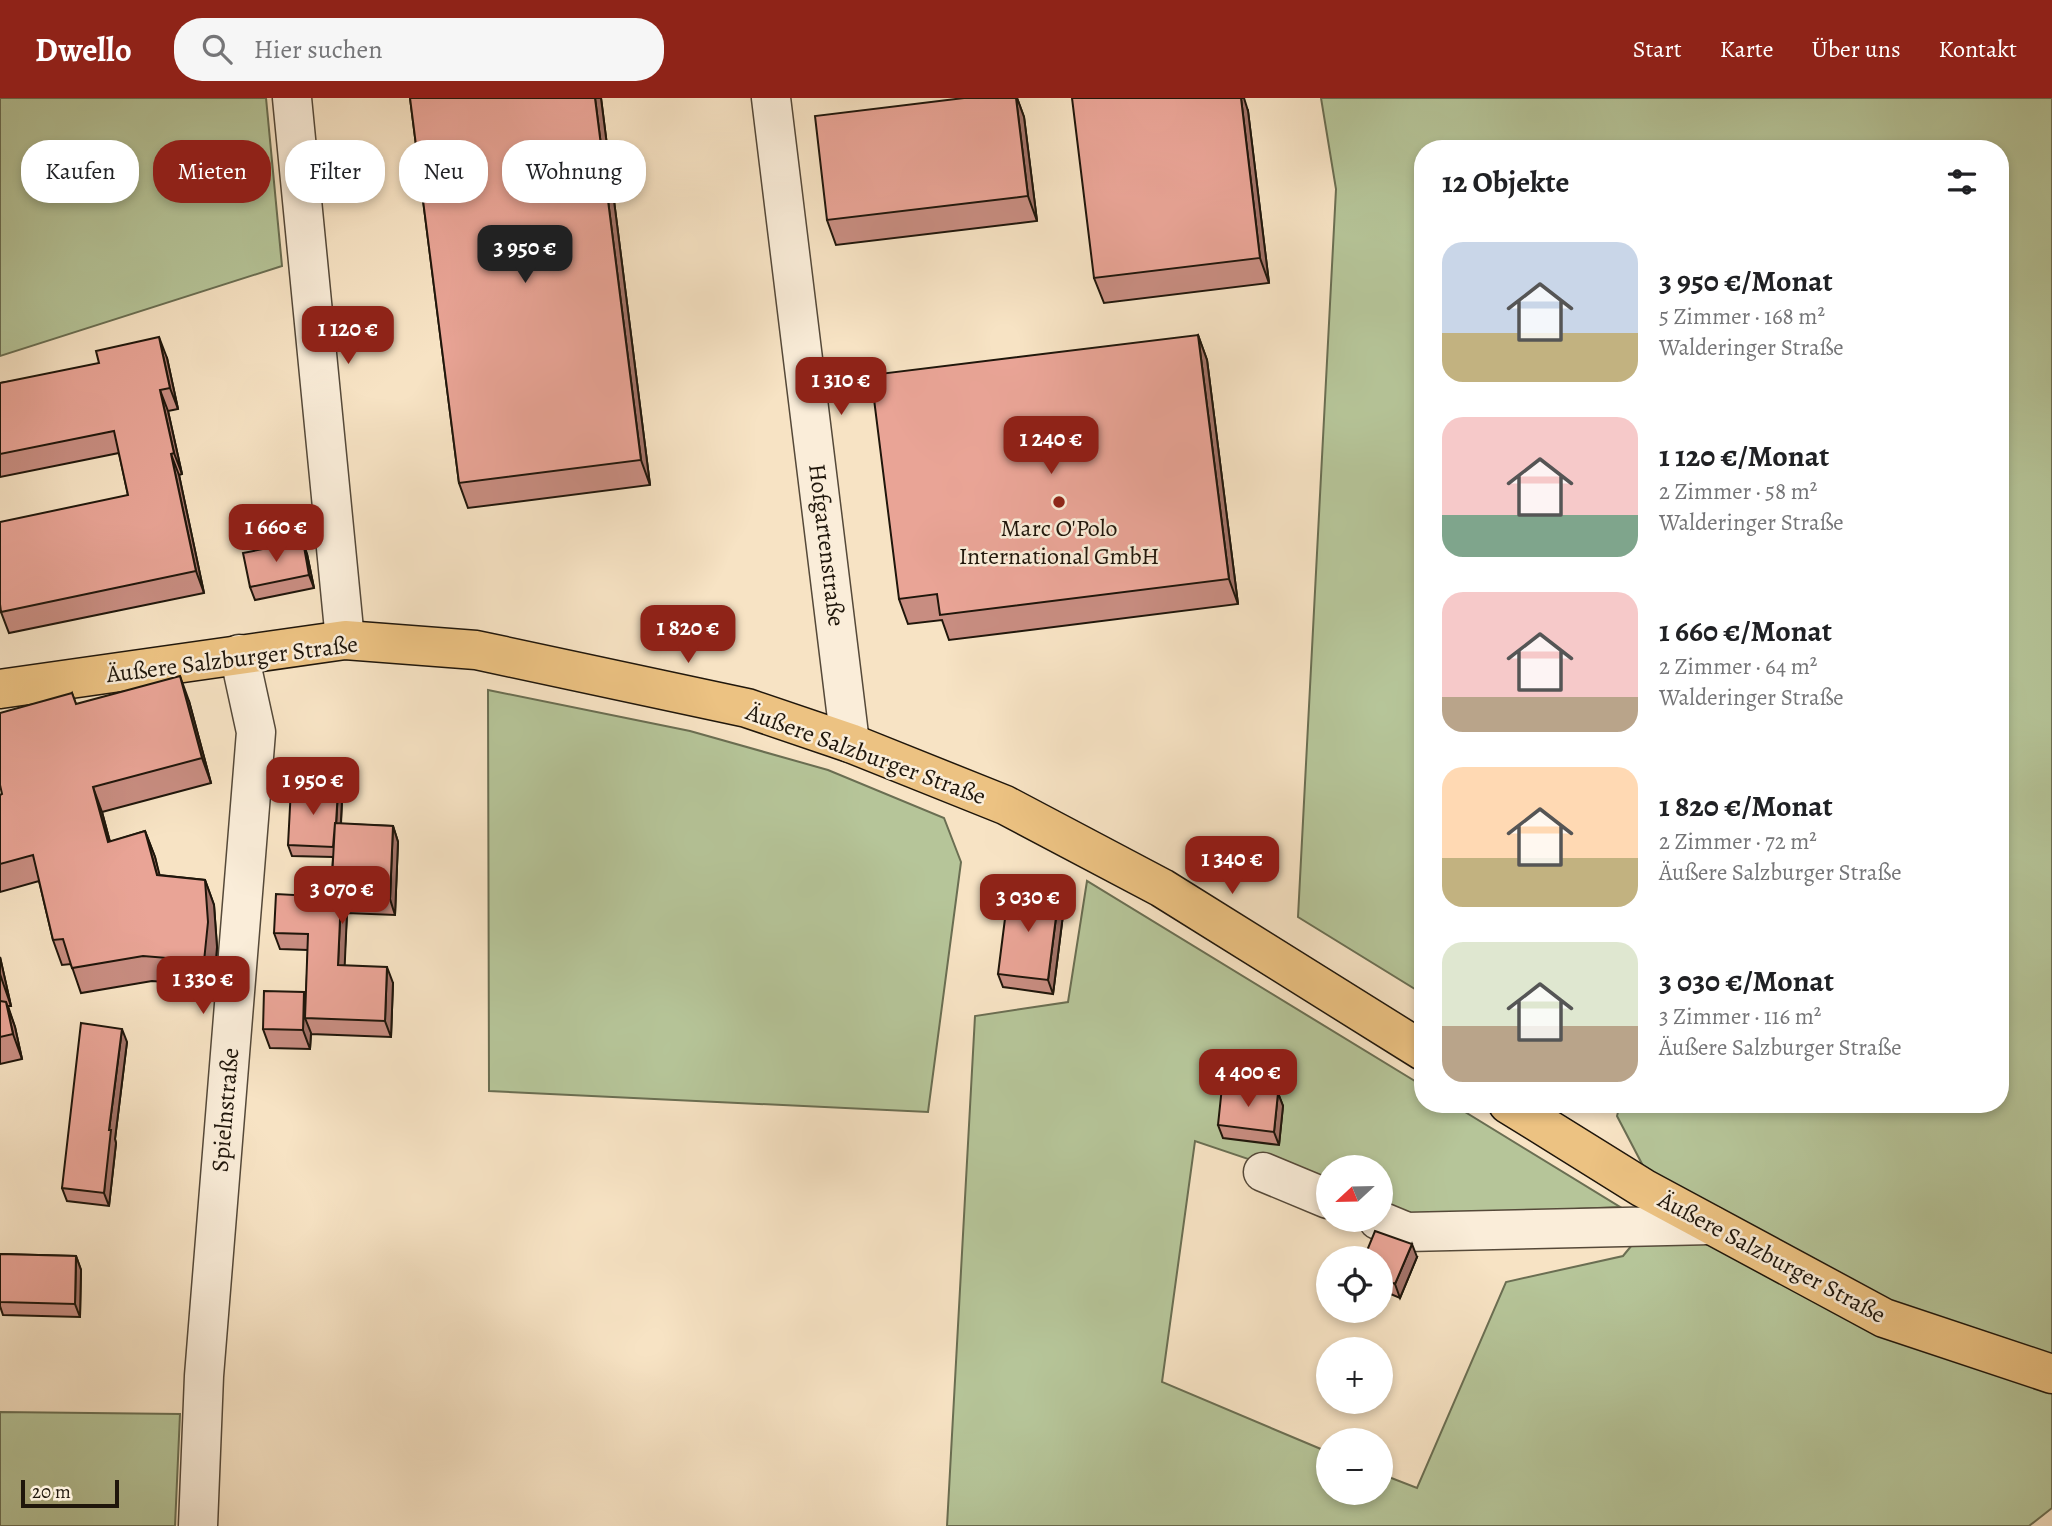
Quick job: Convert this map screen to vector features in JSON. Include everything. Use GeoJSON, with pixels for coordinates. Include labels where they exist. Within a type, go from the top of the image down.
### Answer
{"type":"FeatureCollection","features":[{"type":"Feature","properties":{"kind":"main road","name":"Äußere Salzburger Straße"},"geometry":{"type":"LineString","coordinates":[[0,689],[345,640],[476,650],[747,708],[850,743],[1005,805],[1162,888],[1414,1045]]}},
{"type":"Feature","properties":{"kind":"main road","name":"Äußere Salzburger Straße"},"geometry":{"type":"LineString","coordinates":[[1522,1113],[1643,1188],[1884,1318],[2052,1374]]}},
{"type":"Feature","properties":{"kind":"street"},"geometry":{"type":"LineString","coordinates":[[292,98],[345,640]]}},
{"type":"Feature","properties":{"kind":"street","name":"Hofgartenstraße"},"geometry":{"type":"LineString","coordinates":[[771,98],[850,743]]}},
{"type":"Feature","properties":{"kind":"street","name":"Spielnstraße"},"geometry":{"type":"LineString","coordinates":[[198,1526],[204,1376],[256,732],[239,654]]}},
{"type":"Feature","properties":{"kind":"street"},"geometry":{"type":"LineString","coordinates":[[1263,1172],[1316,1194]]}},
{"type":"Feature","properties":{"kind":"street"},"geometry":{"type":"LineString","coordinates":[[1393,1226],[1407,1232],[1711,1225]]}},
{"type":"Feature","properties":{"kind":"green space"},"geometry":{"type":"Polygon","coordinates":[[[0,98],[266,98],[270,140],[153,140],[153,203],[271,203],[271,150],[282,266],[0,356],[0,98]]]}},
{"type":"Feature","properties":{"kind":"green space"},"geometry":{"type":"Polygon","coordinates":[[[1321,98],[2052,98],[2052,1508],[2029,1526],[947,1526],[975,1016],[1068,1002],[1087,881],[1414,1081],[1414,1113],[1467,1113],[1620,1207],[1416,1216],[1393,1208],[1393,1155],[1316,1155],[1316,1182],[1195,1141],[1162,1382],[1316,1447],[1316,1505],[1393,1505],[1393,1479],[1417,1488],[1506,1282],[1623,1256],[1664,1206],[1618,1113],[2009,1113],[2009,140],[1414,140],[1414,988],[1298,917],[1336,189],[1321,98]]]}},
{"type":"Feature","properties":{"kind":"green space"},"geometry":{"type":"Polygon","coordinates":[[[488,690],[690,731],[828,770],[944,818],[961,862],[928,1112],[489,1091],[488,690]]]}},
{"type":"Feature","properties":{"kind":"green space"},"geometry":{"type":"Polygon","coordinates":[[[0,1412],[180,1414],[175,1526],[0,1526],[0,1412]]]}},
{"type":"Feature","properties":{"kind":"building"},"geometry":{"type":"Polygon","coordinates":[[[410,98],[595,98],[600,140],[502,140],[502,203],[608,203],[641,460],[459,483],[423,203],[488,203],[488,140],[415,140],[410,98]]]}},
{"type":"Feature","properties":{"kind":"building"},"geometry":{"type":"Polygon","coordinates":[[[964,98],[1016,98],[1028,196],[827,220],[815,116],[964,98]]]}},
{"type":"Feature","properties":{"kind":"building"},"geometry":{"type":"Polygon","coordinates":[[[1072,98],[1241,98],[1260,258],[1094,278],[1072,98]]]}},
{"type":"Feature","properties":{"kind":"building","name":"Marc O'Polo International GmbH"},"geometry":{"type":"Polygon","coordinates":[[[1198,335],[1229,579],[940,615],[937,594],[899,599],[871,375],[1198,335]]]}},
{"type":"Feature","properties":{"kind":"building"},"geometry":{"type":"Polygon","coordinates":[[[159,337],[170,388],[160,390],[196,571],[1,612],[0,522],[128,495],[114,431],[0,454],[0,383],[99,363],[96,351],[159,337]]]}},
{"type":"Feature","properties":{"kind":"building"},"geometry":{"type":"Polygon","coordinates":[[[303,541],[309,575],[250,587],[243,553],[303,541]]]}},
{"type":"Feature","properties":{"kind":"building"},"geometry":{"type":"Polygon","coordinates":[[[180,676],[202,758],[93,787],[108,842],[145,831],[157,875],[205,880],[208,922],[204,961],[143,956],[72,968],[63,939],[53,940],[33,855],[0,864],[0,713],[72,693],[76,704],[180,676]]]}},
{"type":"Feature","properties":{"kind":"building"},"geometry":{"type":"Polygon","coordinates":[[[291,788],[338,790],[333,847],[288,845],[291,788]]]}},
{"type":"Feature","properties":{"kind":"building"},"geometry":{"type":"Polygon","coordinates":[[[335,823],[393,826],[390,899],[341,897],[338,965],[387,967],[385,1021],[305,1018],[308,934],[274,933],[276,894],[331,897],[335,823]]]}},
{"type":"Feature","properties":{"kind":"building"},"geometry":{"type":"Polygon","coordinates":[[[1009,887],[1059,894],[1048,980],[998,974],[1009,887]]]}},
{"type":"Feature","properties":{"kind":"building"},"geometry":{"type":"Polygon","coordinates":[[[264,991],[304,992],[303,1030],[263,1029],[264,991]]]}},
{"type":"Feature","properties":{"kind":"building"},"geometry":{"type":"Polygon","coordinates":[[[0,1001],[6,1002],[13,1034],[0,1037],[0,1001]]]}},
{"type":"Feature","properties":{"kind":"building"},"geometry":{"type":"Polygon","coordinates":[[[81,1023],[122,1029],[104,1193],[62,1188],[81,1023]]]}},
{"type":"Feature","properties":{"kind":"building"},"geometry":{"type":"Polygon","coordinates":[[[1222,1087],[1278,1093],[1274,1132],[1218,1125],[1222,1087]]]}},
{"type":"Feature","properties":{"kind":"building"},"geometry":{"type":"Polygon","coordinates":[[[1375,1232],[1412,1244],[1395,1284],[1393,1246],[1369,1246],[1375,1232]]]}},
{"type":"Feature","properties":{"kind":"building"},"geometry":{"type":"Polygon","coordinates":[[[0,1254],[76,1256],[75,1304],[0,1302],[0,1254]]]}},
{"type":"Feature","properties":{"kind":"place","name":"Marc O'Polo International GmbH"},"geometry":{"type":"Point","coordinates":[1059,502]}}]}
